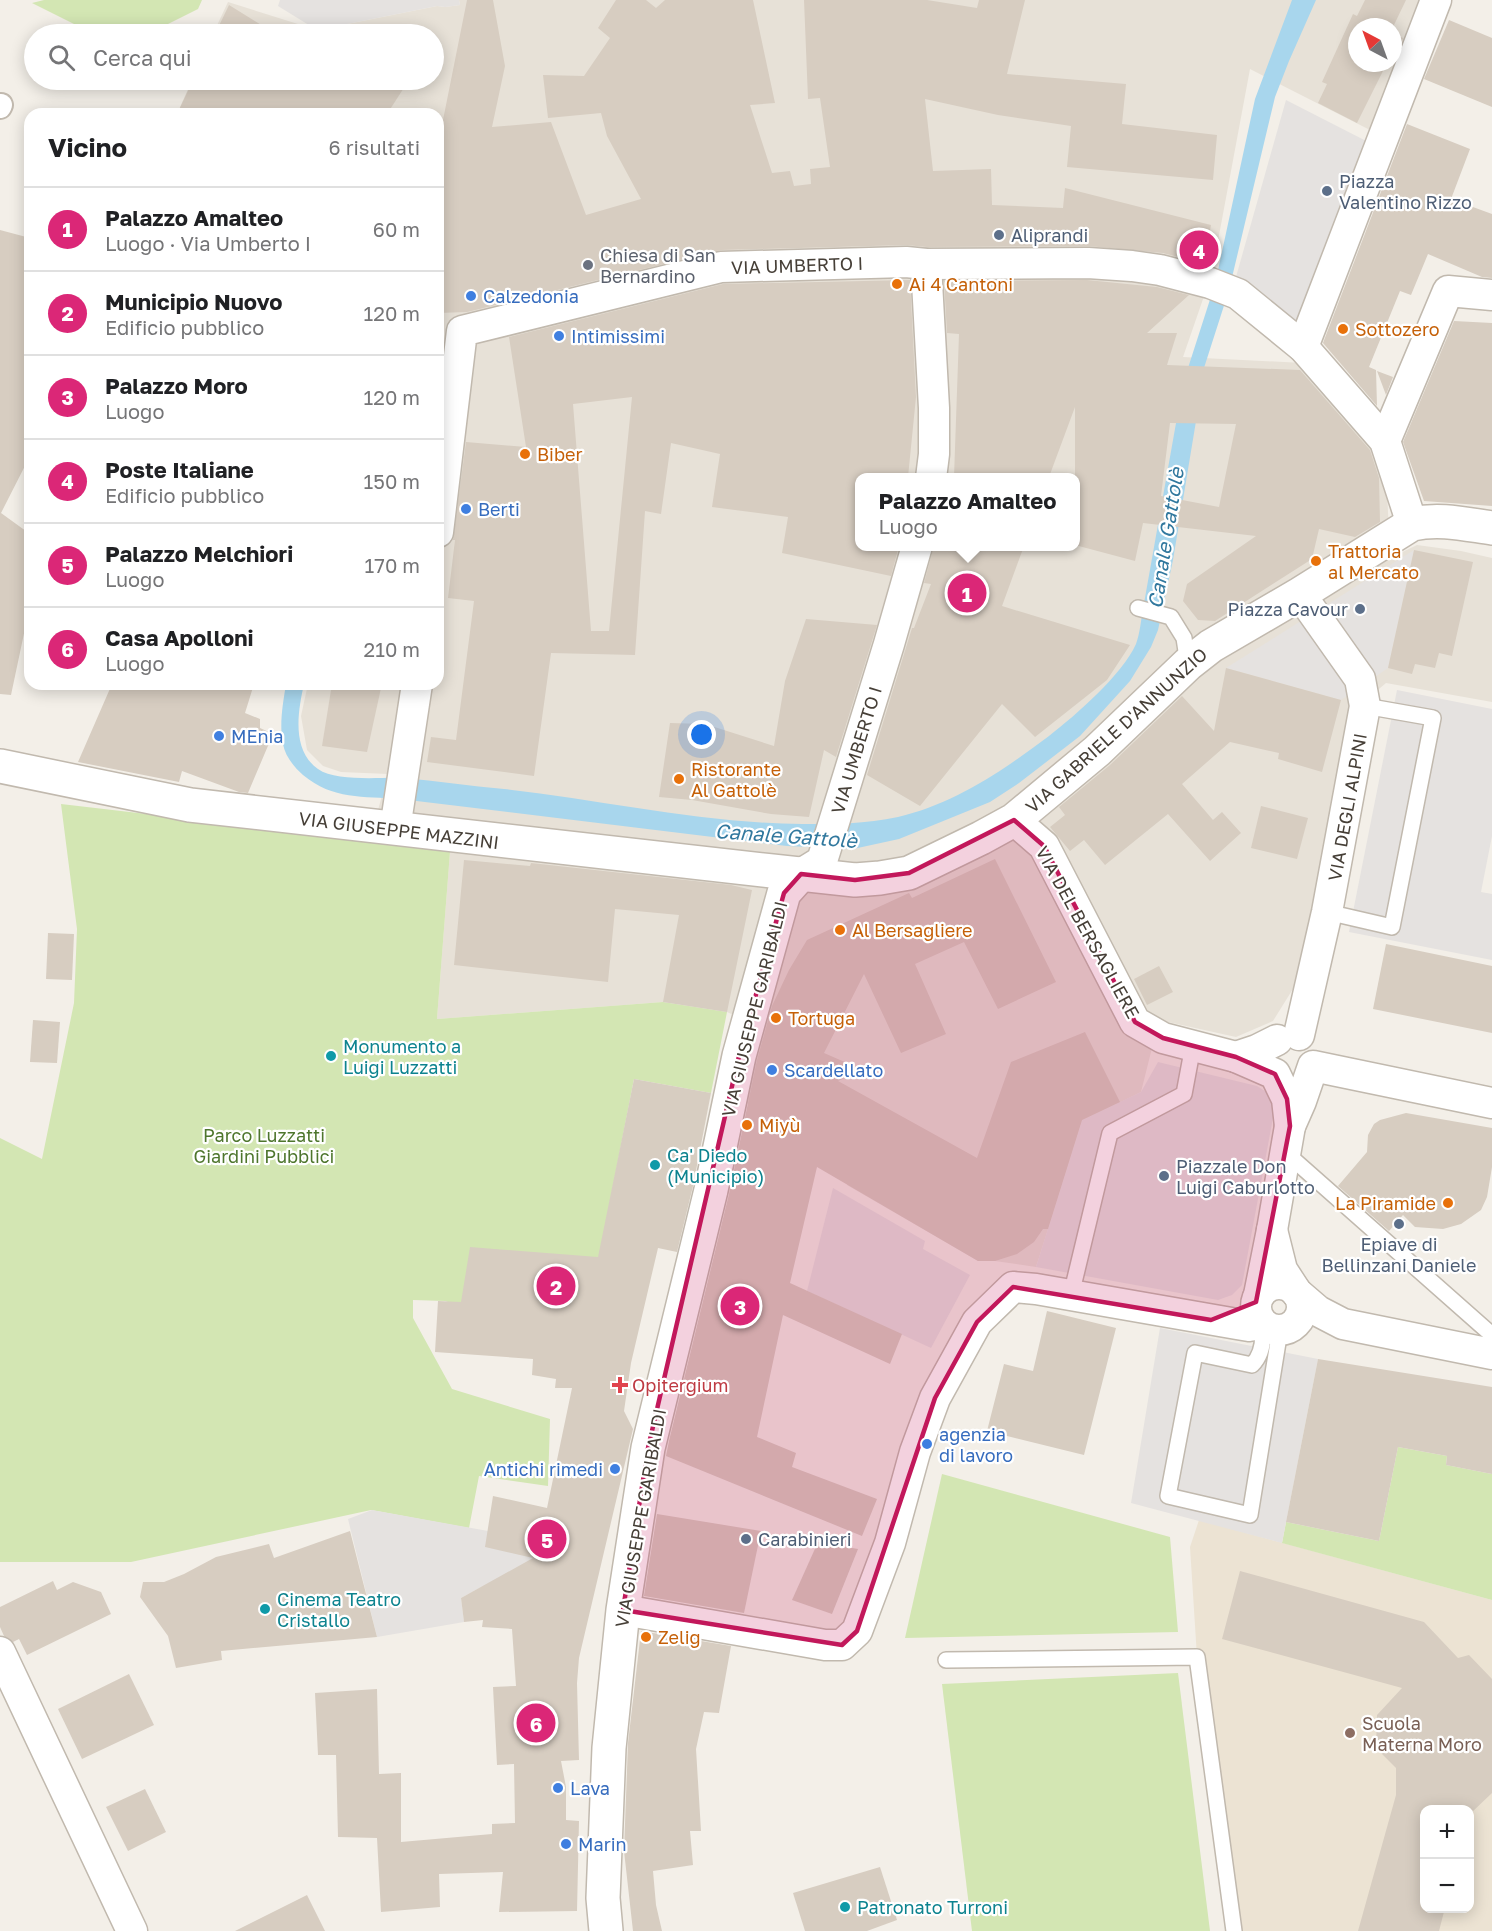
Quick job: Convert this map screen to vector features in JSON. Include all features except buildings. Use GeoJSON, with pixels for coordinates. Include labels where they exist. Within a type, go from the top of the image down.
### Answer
{"type":"FeatureCollection","features":[{"type":"Feature","properties":{"kind":"street"},"geometry":{"type":"LineString","coordinates":[[1436,0],[1303,347],[1386,441],[1412,524],[1443,520],[1492,528]]}},
{"type":"Feature","properties":{"kind":"street","name":"VIA UMBERTO I"},"geometry":{"type":"LineString","coordinates":[[444,482],[462,331],[721,267],[906,262],[926,264],[1088,263],[1132,266],[1160,270],[1210,283],[1238,294],[1303,347]]}},
{"type":"Feature","properties":{"kind":"street"},"geometry":{"type":"LineString","coordinates":[[926,264],[934,408],[934,454],[931,473]]}},
{"type":"Feature","properties":{"kind":"street"},"geometry":{"type":"LineString","coordinates":[[1386,441],[1448,291],[1492,295]]}},
{"type":"Feature","properties":{"kind":"street","name":"VIA GABRIELE D'ANNUNZIO"},"geometry":{"type":"LineString","coordinates":[[812,868],[855,880],[909,873],[1014,820],[1097,752],[1188,664],[1211,646],[1412,524]]}},
{"type":"Feature","properties":{"kind":"street","name":"VIA UMBERTO I"},"geometry":{"type":"LineString","coordinates":[[812,868],[834,820],[890,644],[915,551]]}},
{"type":"Feature","properties":{"kind":"street","name":"VIA DEGLI ALPINI"},"geometry":{"type":"LineString","coordinates":[[1288,1139],[1287,1099],[1269,1060],[1272,1045],[1288,1037],[1327,912],[1365,706],[1360,679],[1300,594]]}},
{"type":"Feature","properties":{"kind":"street"},"geometry":{"type":"LineString","coordinates":[[397,819],[416,690]]}},
{"type":"Feature","properties":{"kind":"street","name":"VIA GIUSEPPE MAZZINI"},"geometry":{"type":"LineString","coordinates":[[0,766],[190,805],[397,819],[812,868]]}},
{"type":"Feature","properties":{"kind":"street","name":"VIA DEL BERSAGLIERE"},"geometry":{"type":"LineString","coordinates":[[1014,820],[1044,846],[1135,1022],[1163,1038],[1236,1057],[1275,1074]]}},
{"type":"Feature","properties":{"kind":"street","name":"VIA GIUSEPPE GARIBALDI"},"geometry":{"type":"LineString","coordinates":[[606,1931],[603,1898],[609,1748],[622,1610],[648,1448],[709,1201],[739,1056],[784,893],[812,868]]}},
{"type":"Feature","properties":{"kind":"street"},"geometry":{"type":"LineString","coordinates":[[1236,1057],[1288,1037],[1311,1044],[1315,1059],[1313,1066],[1303,1078],[1289,1080],[1275,1074]]}},
{"type":"Feature","properties":{"kind":"street"},"geometry":{"type":"LineString","coordinates":[[1313,1066],[1492,1103]]}},
{"type":"Feature","properties":{"kind":"street","name":"VIA DEGLI ALPINI"},"geometry":{"type":"LineString","coordinates":[[1313,1066],[1288,1139],[1272,1230],[1270,1316],[1343,1323],[1492,1354]]}},
{"type":"Feature","properties":{"kind":"street","name":"VIA DEGLI ALPINI"},"geometry":{"type":"LineString","coordinates":[[1272,1230],[1282,1270],[1296,1292],[1318,1311],[1343,1323]]}},
{"type":"Feature","properties":{"kind":"street"},"geometry":{"type":"LineString","coordinates":[[622,1610],[825,1645],[842,1645],[858,1631],[890,1543],[915,1452],[935,1398],[977,1322],[1013,1287],[1249,1326],[1270,1316],[1297,1322],[1302,1308],[1296,1292],[1285,1284],[1270,1285],[1270,1316]]}},
{"type":"Feature","properties":{"kind":"street"},"geometry":{"type":"LineString","coordinates":[[0,1652],[132,1931]]}},
{"type":"Feature","properties":{"kind":"lane"},"geometry":{"type":"LineString","coordinates":[[1138,608],[1171,617],[1184,638],[1188,664]]}},
{"type":"Feature","properties":{"kind":"lane"},"geometry":{"type":"LineString","coordinates":[[1327,912],[1392,927],[1433,718],[1365,706]]}},
{"type":"Feature","properties":{"kind":"lane"},"geometry":{"type":"LineString","coordinates":[[1071,1295],[1110,1133],[1184,1094],[1193,1046]]}},
{"type":"Feature","properties":{"kind":"lane"},"geometry":{"type":"LineString","coordinates":[[1288,1139],[1492,1335]]}},
{"type":"Feature","properties":{"kind":"lane"},"geometry":{"type":"LineString","coordinates":[[1270,1316],[1250,1515],[1168,1496],[1195,1353],[1252,1365],[1259,1358],[1270,1316]]}},
{"type":"Feature","properties":{"kind":"lane"},"geometry":{"type":"LineString","coordinates":[[946,1660],[1197,1657],[1234,1931]]}},
{"type":"Feature","properties":{"kind":"highlighted area"},"geometry":{"type":"Polygon","coordinates":[[[1014,820],[1044,846],[1135,1022],[1163,1038],[1236,1057],[1275,1074],[1287,1099],[1290,1126],[1256,1302],[1211,1320],[1013,1287],[977,1322],[935,1398],[857,1631],[842,1645],[623,1610],[648,1448],[739,1056],[784,893],[801,874],[855,880],[909,873],[1014,820]]]}},
{"type":"Feature","properties":{"kind":"shaded area"},"geometry":{"type":"Polygon","coordinates":[[[280,0],[459,0],[460,5],[437,6],[347,24],[307,24],[278,6],[280,0]]]}},
{"type":"Feature","properties":{"kind":"shaded area"},"geometry":{"type":"Polygon","coordinates":[[[459,0],[1426,0],[1402,56],[1402,18],[1348,18],[1348,72],[1395,72],[1370,130],[1250,69],[1212,273],[1183,357],[1303,363],[1367,439],[1382,466],[1387,489],[1390,558],[1417,545],[1492,558],[1492,702],[1386,683],[1354,710],[1311,929],[1296,984],[1273,1021],[1236,1037],[1159,1020],[1141,1092],[1082,1121],[1036,1267],[978,1261],[847,1185],[851,1171],[739,1098],[762,1028],[727,1012],[663,1002],[437,1019],[450,852],[455,820],[378,810],[388,774],[341,772],[323,766],[307,750],[301,716],[307,690],[444,690],[444,108],[180,108],[188,90],[444,90],[444,24],[347,24],[437,6],[460,5],[459,0]]]}},
{"type":"Feature","properties":{"kind":"shaded area"},"geometry":{"type":"Polygon","coordinates":[[[228,2],[298,24],[218,24],[228,2]]]}},
{"type":"Feature","properties":{"kind":"shaded area"},"geometry":{"type":"Polygon","coordinates":[[[1286,100],[1376,146],[1302,336],[1234,284],[1286,100]]]}},
{"type":"Feature","properties":{"kind":"shaded area","name":"Piazza Cavour"},"geometry":{"type":"Polygon","coordinates":[[[1414,550],[1388,668],[1341,700],[1226,668],[1414,550]]]}},
{"type":"Feature","properties":{"kind":"shaded area"},"geometry":{"type":"Polygon","coordinates":[[[1397,690],[1492,709],[1492,836],[1481,892],[1492,894],[1492,960],[1349,932],[1397,690]]]}},
{"type":"Feature","properties":{"kind":"shaded area","name":"Piazzale Don Luigi Caburlotto"},"geometry":{"type":"Polygon","coordinates":[[[1158,1062],[1257,1086],[1268,1093],[1275,1107],[1242,1285],[1232,1295],[1218,1300],[1036,1267],[1082,1120],[1141,1092],[1158,1062]]]}},
{"type":"Feature","properties":{"kind":"shaded area"},"geometry":{"type":"Polygon","coordinates":[[[833,1188],[925,1241],[923,1249],[970,1275],[931,1348],[807,1291],[833,1188]]]}},
{"type":"Feature","properties":{"kind":"shaded area"},"geometry":{"type":"Polygon","coordinates":[[[1160,1328],[1318,1359],[1282,1543],[1131,1503],[1160,1328]]]}},
{"type":"Feature","properties":{"kind":"shaded area"},"geometry":{"type":"Polygon","coordinates":[[[372,1510],[488,1531],[576,1568],[483,1586],[461,1598],[464,1622],[377,1637],[348,1519],[372,1510]]]}},
{"type":"Feature","properties":{"kind":"shaded area","name":"Scuola Materna Moro"},"geometry":{"type":"Polygon","coordinates":[[[1199,1520],[1492,1600],[1492,1931],[1241,1931],[1197,1657],[1190,1547],[1199,1520]]]}},
{"type":"Feature","properties":{"kind":"green space"},"geometry":{"type":"Polygon","coordinates":[[[44,0],[202,0],[198,9],[168,24],[74,24],[32,3],[44,0]]]}},
{"type":"Feature","properties":{"kind":"green space","name":"Parco Luzzatti Giardini Pubblici"},"geometry":{"type":"Polygon","coordinates":[[[61,804],[397,843],[450,852],[437,1019],[663,1002],[727,1012],[711,1093],[634,1079],[599,1257],[460,1306],[445,1301],[413,1300],[413,1318],[452,1389],[550,1419],[548,1486],[479,1476],[469,1528],[371,1510],[131,1562],[0,1562],[0,1138],[42,1159],[74,1003],[77,929],[61,804]]]}},
{"type":"Feature","properties":{"kind":"green space"},"geometry":{"type":"Polygon","coordinates":[[[1398,1447],[1447,1456],[1446,1465],[1492,1474],[1492,1600],[1282,1543],[1286,1522],[1379,1541],[1398,1447]]]}},
{"type":"Feature","properties":{"kind":"green space"},"geometry":{"type":"Polygon","coordinates":[[[942,1474],[1170,1537],[1178,1632],[905,1638],[942,1474]]]}},
{"type":"Feature","properties":{"kind":"green space"},"geometry":{"type":"Polygon","coordinates":[[[1178,1673],[1210,1931],[972,1931],[942,1684],[1178,1673]]]}},
{"type":"Feature","properties":{"kind":"water"},"geometry":{"type":"Polygon","coordinates":[[[1292,0],[1316,0],[1275,97],[1229,290],[1203,371],[1188,368],[1215,284],[1255,99],[1292,0]]]}},
{"type":"Feature","properties":{"kind":"water","name":"Canale Gattolè"},"geometry":{"type":"Polygon","coordinates":[[[1181,395],[1200,397],[1173,560],[1158,630],[1151,647],[1130,681],[1080,736],[1019,783],[990,802],[899,839],[853,849],[787,846],[337,793],[314,783],[296,768],[286,753],[281,729],[285,690],[303,690],[299,730],[304,752],[309,761],[318,769],[336,776],[403,778],[541,794],[727,820],[802,824],[874,821],[919,811],[959,795],[996,773],[1049,736],[1109,681],[1129,656],[1136,644],[1181,395]]]}},
{"type":"Feature","properties":{"kind":"place","name":"Piazza Valentino Rizzo"},"geometry":{"type":"Point","coordinates":[1327,191]}},
{"type":"Feature","properties":{"kind":"place","name":"Aliprandi"},"geometry":{"type":"Point","coordinates":[999,235]}},
{"type":"Feature","properties":{"kind":"place","name":"Poste Italiane"},"geometry":{"type":"Point","coordinates":[1199,250]}},
{"type":"Feature","properties":{"kind":"place","name":"Chiesa di San Bernardino"},"geometry":{"type":"Point","coordinates":[588,265]}},
{"type":"Feature","properties":{"kind":"place","name":"Ai 4 Cantoni"},"geometry":{"type":"Point","coordinates":[897,284]}},
{"type":"Feature","properties":{"kind":"place","name":"Calzedonia"},"geometry":{"type":"Point","coordinates":[471,296]}},
{"type":"Feature","properties":{"kind":"place","name":"Sottozero"},"geometry":{"type":"Point","coordinates":[1343,329]}},
{"type":"Feature","properties":{"kind":"place","name":"Intimissimi"},"geometry":{"type":"Point","coordinates":[559,336]}},
{"type":"Feature","properties":{"kind":"place","name":"Biber"},"geometry":{"type":"Point","coordinates":[525,454]}},
{"type":"Feature","properties":{"kind":"place","name":"Berti"},"geometry":{"type":"Point","coordinates":[466,509]}},
{"type":"Feature","properties":{"kind":"place","name":"Trattoria al Mercato"},"geometry":{"type":"Point","coordinates":[1316,561]}},
{"type":"Feature","properties":{"kind":"place","name":"Palazzo Amalteo"},"geometry":{"type":"Point","coordinates":[967,593]}},
{"type":"Feature","properties":{"kind":"place","name":"Piazza Cavour"},"geometry":{"type":"Point","coordinates":[1360,609]}},
{"type":"Feature","properties":{"kind":"place","name":"MEnia"},"geometry":{"type":"Point","coordinates":[219,736]}},
{"type":"Feature","properties":{"kind":"place","name":"Ristorante Al Gattolè"},"geometry":{"type":"Point","coordinates":[679,779]}},
{"type":"Feature","properties":{"kind":"place","name":"Al Bersagliere"},"geometry":{"type":"Point","coordinates":[840,930]}},
{"type":"Feature","properties":{"kind":"place","name":"Tortuga"},"geometry":{"type":"Point","coordinates":[776,1018]}},
{"type":"Feature","properties":{"kind":"place","name":"Monumento a Luigi Luzzatti"},"geometry":{"type":"Point","coordinates":[331,1056]}},
{"type":"Feature","properties":{"kind":"place","name":"Scardellato"},"geometry":{"type":"Point","coordinates":[772,1070]}},
{"type":"Feature","properties":{"kind":"place","name":"Miyù"},"geometry":{"type":"Point","coordinates":[747,1125]}},
{"type":"Feature","properties":{"kind":"place","name":"Ca' Diedo (Municipio)"},"geometry":{"type":"Point","coordinates":[655,1165]}},
{"type":"Feature","properties":{"kind":"place","name":"Piazzale Don Luigi Caburlotto"},"geometry":{"type":"Point","coordinates":[1164,1176]}},
{"type":"Feature","properties":{"kind":"place","name":"La Piramide"},"geometry":{"type":"Point","coordinates":[1448,1203]}},
{"type":"Feature","properties":{"kind":"place","name":"Epiave di Bellinzani Daniele"},"geometry":{"type":"Point","coordinates":[1399,1224]}},
{"type":"Feature","properties":{"kind":"place","name":"Municipio Nuovo"},"geometry":{"type":"Point","coordinates":[556,1286]}},
{"type":"Feature","properties":{"kind":"place","name":"Palazzo Moro"},"geometry":{"type":"Point","coordinates":[740,1306]}},
{"type":"Feature","properties":{"kind":"place","name":"Opitergium"},"geometry":{"type":"Point","coordinates":[620,1385]}},
{"type":"Feature","properties":{"kind":"place","name":"agenzia di lavoro"},"geometry":{"type":"Point","coordinates":[927,1444]}},
{"type":"Feature","properties":{"kind":"place","name":"Antichi rimedi"},"geometry":{"type":"Point","coordinates":[615,1469]}},
{"type":"Feature","properties":{"kind":"place","name":"Palazzo Melchiori"},"geometry":{"type":"Point","coordinates":[547,1539]}},
{"type":"Feature","properties":{"kind":"place","name":"Carabinieri"},"geometry":{"type":"Point","coordinates":[746,1539]}},
{"type":"Feature","properties":{"kind":"place","name":"Cinema Teatro Cristallo"},"geometry":{"type":"Point","coordinates":[265,1609]}},
{"type":"Feature","properties":{"kind":"place","name":"Zelig"},"geometry":{"type":"Point","coordinates":[646,1637]}},
{"type":"Feature","properties":{"kind":"place","name":"Casa Apolloni"},"geometry":{"type":"Point","coordinates":[536,1723]}},
{"type":"Feature","properties":{"kind":"place","name":"Scuola Materna Moro"},"geometry":{"type":"Point","coordinates":[1350,1733]}},
{"type":"Feature","properties":{"kind":"place","name":"Lava"},"geometry":{"type":"Point","coordinates":[558,1788]}},
{"type":"Feature","properties":{"kind":"place","name":"Marin"},"geometry":{"type":"Point","coordinates":[566,1844]}},
{"type":"Feature","properties":{"kind":"place","name":"Patronato Turroni"},"geometry":{"type":"Point","coordinates":[845,1907]}}]}
